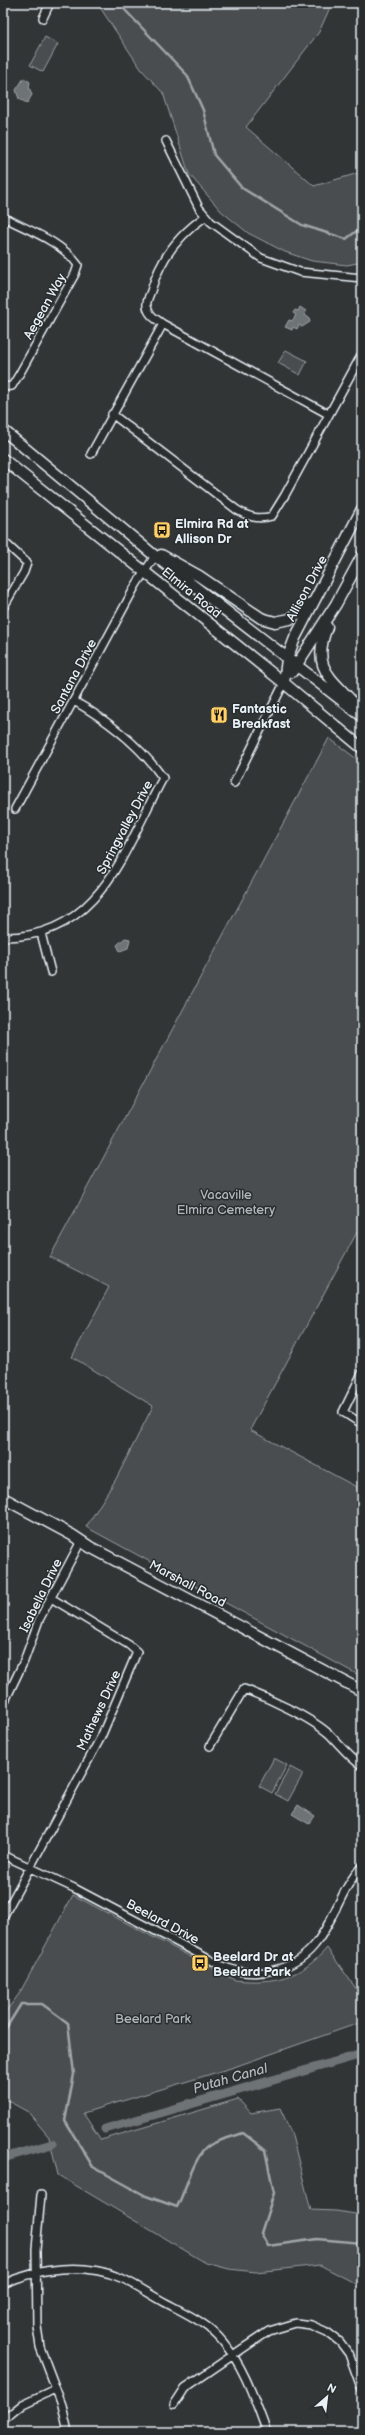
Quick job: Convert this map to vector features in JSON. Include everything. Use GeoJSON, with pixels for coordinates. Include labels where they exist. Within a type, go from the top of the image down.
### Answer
{"type":"FeatureCollection","features":[{"type":"Feature","properties":{"kind":"main road","name":"Elmira Road"},"geometry":{"type":"LineString","coordinates":[[3,430],[155,556],[296,666],[362,714]]}},
{"type":"Feature","properties":{"kind":"main road","name":"Elmira Road"},"geometry":{"type":"LineString","coordinates":[[3,459],[144,570],[362,748]]}},
{"type":"Feature","properties":{"kind":"main road","name":"Allison Drive"},"geometry":{"type":"LineString","coordinates":[[284,683],[287,659],[295,638],[362,509]]}},
{"type":"Feature","properties":{"kind":"main road"},"geometry":{"type":"LineString","coordinates":[[146,548],[199,576],[261,618],[275,622],[290,619],[314,601]]}},
{"type":"Feature","properties":{"kind":"main road","name":"Allison Drive"},"geometry":{"type":"LineString","coordinates":[[284,683],[336,604],[362,556]]}},
{"type":"Feature","properties":{"kind":"main road"},"geometry":{"type":"LineString","coordinates":[[336,604],[322,639],[320,658],[329,677],[362,714]]}},
{"type":"Feature","properties":{"kind":"main road","name":"Marshall Road"},"geometry":{"type":"LineString","coordinates":[[3,1498],[362,1692]]}},
{"type":"Feature","properties":{"kind":"street"},"geometry":{"type":"LineString","coordinates":[[42,18],[50,3]]}},
{"type":"Feature","properties":{"kind":"street"},"geometry":{"type":"LineString","coordinates":[[166,141],[199,208],[211,222],[262,258],[300,272],[362,278]]}},
{"type":"Feature","properties":{"kind":"street"},"geometry":{"type":"LineString","coordinates":[[206,216],[189,227],[166,255],[154,278],[147,305],[150,315],[163,324],[328,414]]}},
{"type":"Feature","properties":{"kind":"street","name":"Aegean Way"},"geometry":{"type":"LineString","coordinates":[[3,217],[52,242],[72,256],[78,265],[76,274],[20,373],[12,386],[3,387]]}},
{"type":"Feature","properties":{"kind":"street"},"geometry":{"type":"LineString","coordinates":[[91,454],[163,324]]}},
{"type":"Feature","properties":{"kind":"street"},"geometry":{"type":"LineString","coordinates":[[112,414],[237,510],[247,516],[260,519],[272,516],[362,354]]}},
{"type":"Feature","properties":{"kind":"street"},"geometry":{"type":"LineString","coordinates":[[3,541],[27,563],[24,572],[3,608]]}},
{"type":"Feature","properties":{"kind":"street","name":"Santana Drive"},"geometry":{"type":"LineString","coordinates":[[15,809],[144,570],[155,556]]}},
{"type":"Feature","properties":{"kind":"street","name":"Allison Drive"},"geometry":{"type":"LineString","coordinates":[[234,783],[284,683]]}},
{"type":"Feature","properties":{"kind":"street","name":"Springvalley Drive"},"geometry":{"type":"LineString","coordinates":[[3,937],[19,938],[50,931],[80,912],[96,899],[115,873],[163,778],[153,763],[115,729],[74,701]]}},
{"type":"Feature","properties":{"kind":"street"},"geometry":{"type":"LineString","coordinates":[[41,933],[50,972]]}},
{"type":"Feature","properties":{"kind":"street"},"geometry":{"type":"LineString","coordinates":[[362,1373],[343,1412],[362,1424]]}},
{"type":"Feature","properties":{"kind":"street","name":"Isabella Drive"},"geometry":{"type":"LineString","coordinates":[[3,1705],[24,1661],[39,1620],[81,1541]]}},
{"type":"Feature","properties":{"kind":"street","name":"Mathews Drive"},"geometry":{"type":"LineString","coordinates":[[30,1867],[100,1737],[137,1652],[129,1645],[51,1598]]}},
{"type":"Feature","properties":{"kind":"street"},"geometry":{"type":"LineString","coordinates":[[210,1746],[244,1689],[314,1724],[329,1734],[346,1753],[362,1766]]}},
{"type":"Feature","properties":{"kind":"street","name":"Beelard Drive"},"geometry":{"type":"LineString","coordinates":[[3,1854],[74,1888],[220,1965],[239,1971],[254,1973],[278,1969],[306,1954],[323,1934],[362,1866]]}},
{"type":"Feature","properties":{"kind":"street"},"geometry":{"type":"LineString","coordinates":[[3,1917],[30,1867]]}},
{"type":"Feature","properties":{"kind":"street"},"geometry":{"type":"LineString","coordinates":[[41,2195],[38,2213],[36,2272],[37,2326],[40,2347],[68,2432]]}},
{"type":"Feature","properties":{"kind":"street"},"geometry":{"type":"LineString","coordinates":[[3,2284],[36,2272],[76,2269],[97,2271],[120,2278],[208,2327],[233,2355],[247,2382],[267,2432]]}},
{"type":"Feature","properties":{"kind":"street"},"geometry":{"type":"LineString","coordinates":[[174,2405],[185,2388],[233,2355],[269,2331],[296,2323],[311,2325],[327,2332],[340,2342],[349,2354],[362,2390]]}},
{"type":"Feature","properties":{"kind":"street"},"geometry":{"type":"LineString","coordinates":[[3,2420],[23,2404],[55,2389]]}},
{"type":"Feature","properties":{"kind":"green space"},"geometry":{"type":"Polygon","coordinates":[[[97,3],[332,3],[319,32],[246,127],[314,186],[362,172],[362,262],[347,265],[312,261],[285,252],[248,233],[221,211],[189,174],[163,93],[141,69],[97,3]]]}},
{"type":"Feature","properties":{"kind":"green space"},"geometry":{"type":"Polygon","coordinates":[[[45,37],[58,44],[43,72],[30,65],[45,37]]]}},
{"type":"Feature","properties":{"kind":"green space"},"geometry":{"type":"Polygon","coordinates":[[[286,350],[307,361],[300,375],[278,363],[286,350]]]}},
{"type":"Feature","properties":{"kind":"green space","name":"Vacaville Elmira Cemetery"},"geometry":{"type":"Polygon","coordinates":[[[329,738],[362,763],[362,1223],[250,1430],[362,1490],[362,1677],[86,1527],[116,1479],[153,1406],[72,1357],[109,1287],[50,1257],[329,738]]]}},
{"type":"Feature","properties":{"kind":"green space"},"geometry":{"type":"Polygon","coordinates":[[[274,1758],[287,1765],[272,1793],[259,1786],[274,1758]]]}},
{"type":"Feature","properties":{"kind":"green space"},"geometry":{"type":"Polygon","coordinates":[[[290,1767],[303,1774],[288,1801],[275,1794],[290,1767]]]}},
{"type":"Feature","properties":{"kind":"green space","name":"Beelard Park"},"geometry":{"type":"Polygon","coordinates":[[[73,1895],[235,1980],[262,1981],[286,1977],[307,1966],[327,1948],[362,1997],[362,2022],[234,2067],[83,2113],[101,2140],[238,2099],[251,2113],[280,2108],[291,2132],[311,2210],[336,2211],[362,2215],[362,2287],[320,2265],[256,2272],[229,2269],[206,2263],[58,2175],[49,2137],[28,2112],[3,2098],[3,2015],[19,1994],[73,1895]]]}},
{"type":"Feature","properties":{"kind":"shaded area"},"geometry":{"type":"Polygon","coordinates":[[[24,78],[30,82],[29,87],[32,95],[27,103],[19,99],[16,90],[24,78]]]}},
{"type":"Feature","properties":{"kind":"shaded area"},"geometry":{"type":"Polygon","coordinates":[[[300,307],[306,311],[305,315],[309,318],[310,322],[302,327],[299,325],[297,329],[293,327],[292,330],[285,327],[289,320],[292,321],[296,315],[293,313],[295,310],[298,311],[300,307]]]}},
{"type":"Feature","properties":{"kind":"shaded area"},"geometry":{"type":"Polygon","coordinates":[[[125,938],[130,939],[128,948],[120,951],[117,945],[125,938]]]}},
{"type":"Feature","properties":{"kind":"shaded area"},"geometry":{"type":"Polygon","coordinates":[[[298,1805],[315,1816],[309,1824],[292,1814],[298,1805]]]}},
{"type":"Feature","properties":{"kind":"waterway"},"geometry":{"type":"LineString","coordinates":[[122,3],[125,10],[187,75],[203,110],[214,155],[242,188],[302,225],[346,239],[362,227]]}},
{"type":"Feature","properties":{"kind":"waterway"},"geometry":{"type":"LineString","coordinates":[[3,2033],[21,2004],[42,2004],[68,2023],[74,2074],[65,2121],[93,2167],[146,2196],[177,2207],[195,2164],[204,2150],[218,2141],[243,2133],[265,2150],[274,2193],[261,2233],[268,2246],[317,2239],[362,2243]]}},
{"type":"Feature","properties":{"kind":"waterway","name":"Putah Canal"},"geometry":{"type":"LineString","coordinates":[[105,2129],[362,2054]]}},
{"type":"Feature","properties":{"kind":"waterway","name":"Putah Canal"},"geometry":{"type":"LineString","coordinates":[[3,2158],[52,2144]]}},
{"type":"Feature","properties":{"kind":"place","name":"Elmira Rd at Allison Dr"},"geometry":{"type":"Point","coordinates":[162,530]}},
{"type":"Feature","properties":{"kind":"place","name":"Fantastic Breakfast"},"geometry":{"type":"Point","coordinates":[219,715]}},
{"type":"Feature","properties":{"kind":"place","name":"Beelard Dr at Beelard Park"},"geometry":{"type":"Point","coordinates":[200,1963]}}]}
